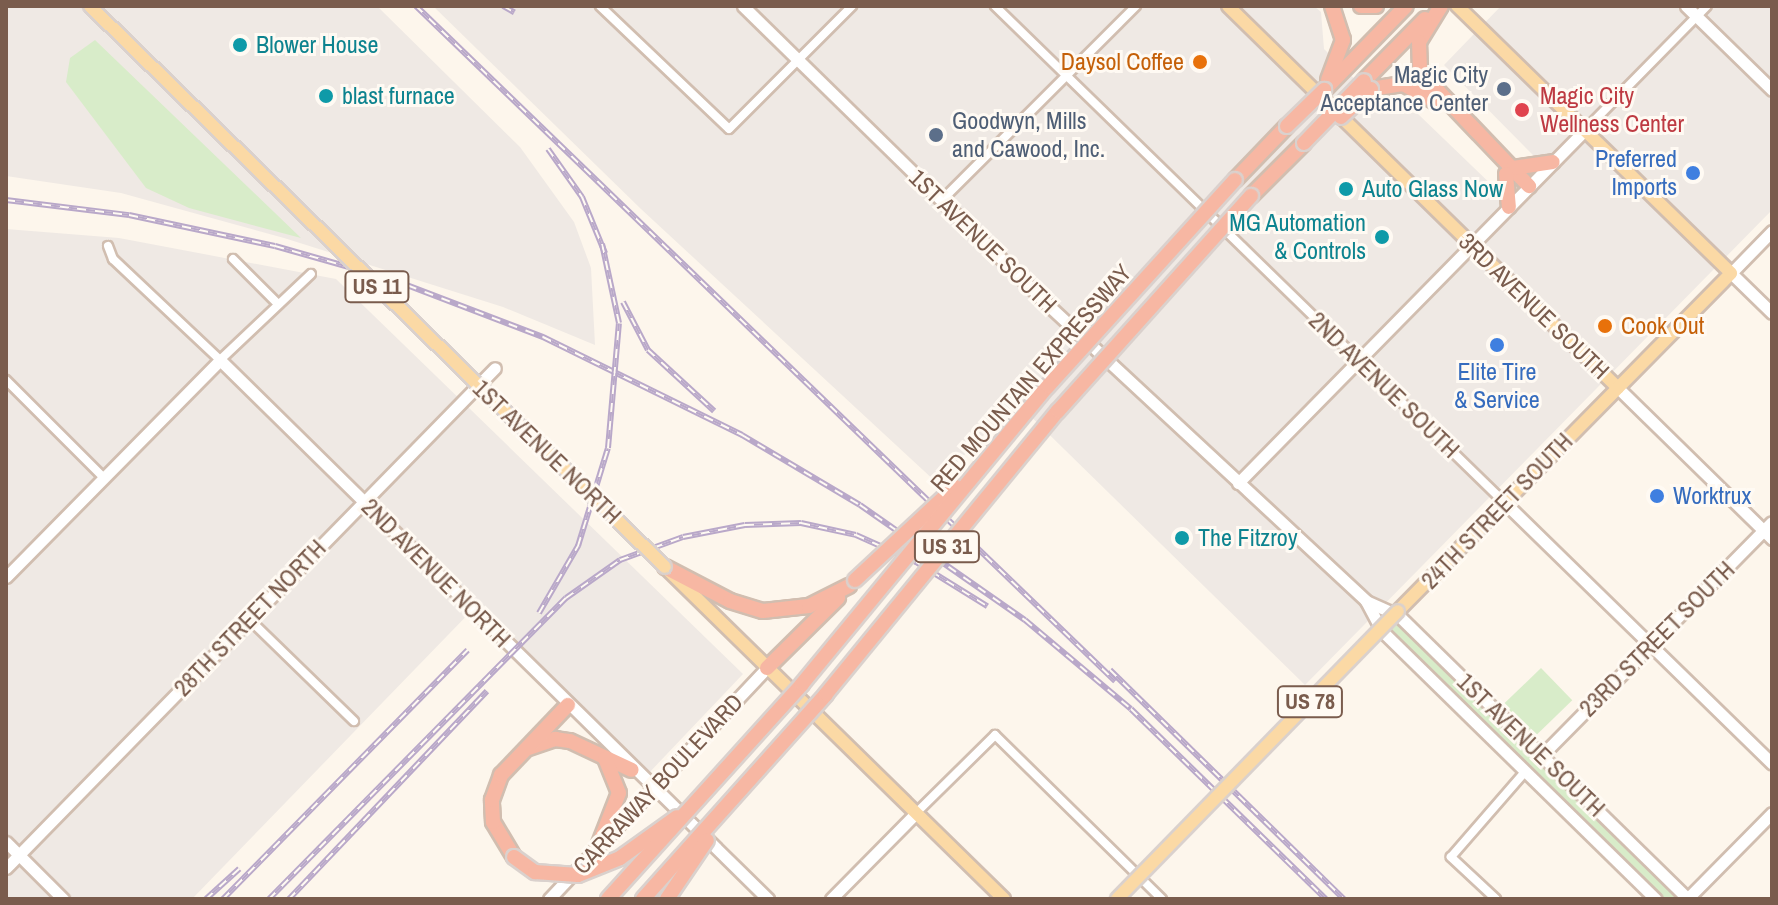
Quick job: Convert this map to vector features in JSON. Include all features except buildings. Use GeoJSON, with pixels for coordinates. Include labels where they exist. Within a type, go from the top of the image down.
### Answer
{"type":"FeatureCollection","features":[{"type":"Feature","properties":{"kind":"highway"},"geometry":{"type":"LineString","coordinates":[[1332,6],[1342,27],[1343,60]]}},
{"type":"Feature","properties":{"kind":"highway"},"geometry":{"type":"LineString","coordinates":[[1361,6],[1376,6]]}},
{"type":"Feature","properties":{"kind":"highway"},"geometry":{"type":"LineString","coordinates":[[1368,85],[1439,6]]}},
{"type":"Feature","properties":{"kind":"highway"},"geometry":{"type":"LineString","coordinates":[[1343,60],[1403,9]]}},
{"type":"Feature","properties":{"kind":"highway"},"geometry":{"type":"LineString","coordinates":[[1420,30],[1415,54],[1420,72],[1527,189]]}},
{"type":"Feature","properties":{"kind":"highway","name":"RED MOUNTAIN EXPRESSWAY"},"geometry":{"type":"LineString","coordinates":[[608,899],[703,798],[999,445],[1235,180],[1324,90],[1343,60]]}},
{"type":"Feature","properties":{"kind":"highway"},"geometry":{"type":"LineString","coordinates":[[1368,85],[1403,84],[1418,89],[1510,171],[1509,207]]}},
{"type":"Feature","properties":{"kind":"highway","name":"RED MOUNTAIN EXPRESSWAY"},"geometry":{"type":"LineString","coordinates":[[643,899],[736,796],[1058,411],[1256,191],[1275,180],[1368,85]]}},
{"type":"Feature","properties":{"kind":"highway"},"geometry":{"type":"LineString","coordinates":[[1510,171],[1553,162]]}},
{"type":"Feature","properties":{"kind":"highway"},"geometry":{"type":"LineString","coordinates":[[767,668],[999,445]]}},
{"type":"Feature","properties":{"kind":"highway"},"geometry":{"type":"LineString","coordinates":[[665,567],[696,590],[746,607],[779,611],[809,606],[852,583]]}},
{"type":"Feature","properties":{"kind":"highway"},"geometry":{"type":"LineString","coordinates":[[568,705],[501,775],[492,800],[500,840],[514,857],[535,872],[555,878],[589,872],[620,858],[703,798]]}},
{"type":"Feature","properties":{"kind":"highway"},"geometry":{"type":"LineString","coordinates":[[518,755],[555,739],[602,755],[632,770]]}},
{"type":"Feature","properties":{"kind":"highway"},"geometry":{"type":"LineString","coordinates":[[597,849],[619,793],[614,772],[602,755]]}},
{"type":"Feature","properties":{"kind":"highway"},"geometry":{"type":"LineString","coordinates":[[667,899],[736,796]]}},
{"type":"Feature","properties":{"kind":"main road","name":"1ST AVENUE NORTH"},"geometry":{"type":"LineString","coordinates":[[90,6],[665,567]]}},
{"type":"Feature","properties":{"kind":"main road","name":"3RD AVENUE SOUTH"},"geometry":{"type":"LineString","coordinates":[[1228,6],[1618,388]]}},
{"type":"Feature","properties":{"kind":"main road"},"geometry":{"type":"LineString","coordinates":[[1457,6],[1731,273]]}},
{"type":"Feature","properties":{"kind":"main road","name":"24TH STREET SOUTH"},"geometry":{"type":"LineString","coordinates":[[1117,899],[1731,273]]}},
{"type":"Feature","properties":{"kind":"main road"},"geometry":{"type":"LineString","coordinates":[[696,590],[767,668],[1004,899]]}},
{"type":"Feature","properties":{"kind":"street"},"geometry":{"type":"LineString","coordinates":[[600,6],[729,129],[852,6]]}},
{"type":"Feature","properties":{"kind":"street","name":"1ST AVENUE SOUTH"},"geometry":{"type":"LineString","coordinates":[[743,6],[1238,483],[1253,491],[1366,601],[1382,631],[1656,899]]}},
{"type":"Feature","properties":{"kind":"street","name":"2ND AVENUE SOUTH"},"geometry":{"type":"LineString","coordinates":[[995,6],[1772,764]]}},
{"type":"Feature","properties":{"kind":"street"},"geometry":{"type":"LineString","coordinates":[[942,200],[1136,6]]}},
{"type":"Feature","properties":{"kind":"street"},"geometry":{"type":"LineString","coordinates":[[1686,6],[1772,90]]}},
{"type":"Feature","properties":{"kind":"street"},"geometry":{"type":"LineString","coordinates":[[1238,483],[1707,6]]}},
{"type":"Feature","properties":{"kind":"street","name":"24TH STREET SOUTH"},"geometry":{"type":"LineString","coordinates":[[1731,273],[1772,231]]}},
{"type":"Feature","properties":{"kind":"street","name":"2ND AVENUE NORTH"},"geometry":{"type":"LineString","coordinates":[[108,246],[113,259],[220,360],[632,770],[768,899]]}},
{"type":"Feature","properties":{"kind":"street"},"geometry":{"type":"LineString","coordinates":[[233,259],[276,302]]}},
{"type":"Feature","properties":{"kind":"street"},"geometry":{"type":"LineString","coordinates":[[1731,273],[1772,313]]}},
{"type":"Feature","properties":{"kind":"street"},"geometry":{"type":"LineString","coordinates":[[6,577],[276,302],[311,274]]}},
{"type":"Feature","properties":{"kind":"street","name":"28TH STREET NORTH"},"geometry":{"type":"LineString","coordinates":[[6,868],[250,620],[362,500],[495,368]]}},
{"type":"Feature","properties":{"kind":"street"},"geometry":{"type":"LineString","coordinates":[[6,380],[104,478]]}},
{"type":"Feature","properties":{"kind":"street","name":"3RD AVENUE SOUTH"},"geometry":{"type":"LineString","coordinates":[[1618,388],[1769,531]]}},
{"type":"Feature","properties":{"kind":"street","name":"23RD STREET SOUTH"},"geometry":{"type":"LineString","coordinates":[[1542,755],[1769,531]]}},
{"type":"Feature","properties":{"kind":"street","name":"1ST AVENUE SOUTH"},"geometry":{"type":"LineString","coordinates":[[1366,601],[1398,615],[1688,899]]}},
{"type":"Feature","properties":{"kind":"street"},"geometry":{"type":"LineString","coordinates":[[250,620],[354,721]]}},
{"type":"Feature","properties":{"kind":"street","name":"CARRAWAY BOULEVARD"},"geometry":{"type":"LineString","coordinates":[[549,899],[767,668]]}},
{"type":"Feature","properties":{"kind":"street"},"geometry":{"type":"LineString","coordinates":[[831,899],[995,735],[1162,899]]}},
{"type":"Feature","properties":{"kind":"street"},"geometry":{"type":"LineString","coordinates":[[1496,899],[1451,857],[1525,772]]}},
{"type":"Feature","properties":{"kind":"street"},"geometry":{"type":"LineString","coordinates":[[1688,899],[1772,813]]}},
{"type":"Feature","properties":{"kind":"street"},"geometry":{"type":"LineString","coordinates":[[6,842],[63,899]]}},
{"type":"Feature","properties":{"kind":"street"},"geometry":{"type":"LineString","coordinates":[[559,889],[569,899]]}},
{"type":"Feature","properties":{"kind":"shaded area"},"geometry":{"type":"Polygon","coordinates":[[[6,6],[377,6],[520,147],[574,222],[591,268],[595,345],[503,307],[284,238],[121,193],[6,176],[6,6]]]}},
{"type":"Feature","properties":{"kind":"shaded area"},"geometry":{"type":"Polygon","coordinates":[[[433,6],[1314,6],[1321,12],[1324,49],[1380,104],[1418,114],[1498,191],[1533,155],[1444,65],[1501,6],[1772,6],[1772,210],[1305,685],[1016,402],[937,483],[641,209],[433,6]]]}},
{"type":"Feature","properties":{"kind":"shaded area"},"geometry":{"type":"Polygon","coordinates":[[[6,229],[119,238],[336,279],[743,674],[647,775],[480,602],[192,899],[6,899],[6,229]]]}},
{"type":"Feature","properties":{"kind":"green space"},"geometry":{"type":"Polygon","coordinates":[[[95,40],[301,238],[189,208],[146,188],[66,82],[70,58],[95,40]]]}},
{"type":"Feature","properties":{"kind":"green space"},"geometry":{"type":"Polygon","coordinates":[[[1376,611],[1395,619],[1680,899],[1662,899],[1386,629],[1376,611]]]}},
{"type":"Feature","properties":{"kind":"green space"},"geometry":{"type":"Polygon","coordinates":[[[1541,668],[1572,700],[1535,736],[1504,704],[1541,668]]]}},
{"type":"Feature","properties":{"kind":"railway"},"geometry":{"type":"LineString","coordinates":[[416,6],[1115,681]]}},
{"type":"Feature","properties":{"kind":"railway"},"geometry":{"type":"LineString","coordinates":[[503,6],[514,12]]}},
{"type":"Feature","properties":{"kind":"railway"},"geometry":{"type":"LineString","coordinates":[[548,149],[582,197],[605,253]]}},
{"type":"Feature","properties":{"kind":"railway"},"geometry":{"type":"LineString","coordinates":[[6,200],[129,215],[275,246],[391,279],[543,337],[742,435],[860,505],[1025,620],[1131,709],[1326,899]]}},
{"type":"Feature","properties":{"kind":"railway"},"geometry":{"type":"LineString","coordinates":[[539,613],[578,546],[608,448],[619,323],[602,244]]}},
{"type":"Feature","properties":{"kind":"railway"},"geometry":{"type":"LineString","coordinates":[[623,302],[648,350],[714,411]]}},
{"type":"Feature","properties":{"kind":"railway"},"geometry":{"type":"LineString","coordinates":[[269,899],[566,598],[620,560],[683,537],[745,525],[801,523],[856,535],[916,562],[987,606]]}},
{"type":"Feature","properties":{"kind":"railway"},"geometry":{"type":"LineString","coordinates":[[223,899],[468,650]]}},
{"type":"Feature","properties":{"kind":"railway"},"geometry":{"type":"LineString","coordinates":[[1110,670],[1344,899]]}},
{"type":"Feature","properties":{"kind":"railway"},"geometry":{"type":"LineString","coordinates":[[289,899],[487,691]]}},
{"type":"Feature","properties":{"kind":"railway"},"geometry":{"type":"LineString","coordinates":[[206,899],[239,869]]}},
{"type":"Feature","properties":{"kind":"place","name":"Blower House"},"geometry":{"type":"Point","coordinates":[240,45]}},
{"type":"Feature","properties":{"kind":"place","name":"Daysol Coffee"},"geometry":{"type":"Point","coordinates":[1200,62]}},
{"type":"Feature","properties":{"kind":"place","name":"Magic City Acceptance Center"},"geometry":{"type":"Point","coordinates":[1504,89]}},
{"type":"Feature","properties":{"kind":"place","name":"blast furnace"},"geometry":{"type":"Point","coordinates":[326,96]}},
{"type":"Feature","properties":{"kind":"place","name":"Magic City Wellness Center"},"geometry":{"type":"Point","coordinates":[1522,110]}},
{"type":"Feature","properties":{"kind":"place","name":"Goodwyn, Mills and Cawood, Inc."},"geometry":{"type":"Point","coordinates":[936,135]}},
{"type":"Feature","properties":{"kind":"place","name":"Preferred Imports"},"geometry":{"type":"Point","coordinates":[1693,173]}},
{"type":"Feature","properties":{"kind":"place","name":"Auto Glass Now"},"geometry":{"type":"Point","coordinates":[1346,189]}},
{"type":"Feature","properties":{"kind":"place","name":"MG Automation & Controls"},"geometry":{"type":"Point","coordinates":[1382,237]}},
{"type":"Feature","properties":{"kind":"place","name":"Cook Out"},"geometry":{"type":"Point","coordinates":[1605,326]}},
{"type":"Feature","properties":{"kind":"place","name":"Elite Tire & Service"},"geometry":{"type":"Point","coordinates":[1497,345]}},
{"type":"Feature","properties":{"kind":"place","name":"Worktrux"},"geometry":{"type":"Point","coordinates":[1657,496]}},
{"type":"Feature","properties":{"kind":"place","name":"The Fitzroy"},"geometry":{"type":"Point","coordinates":[1182,538]}}]}
